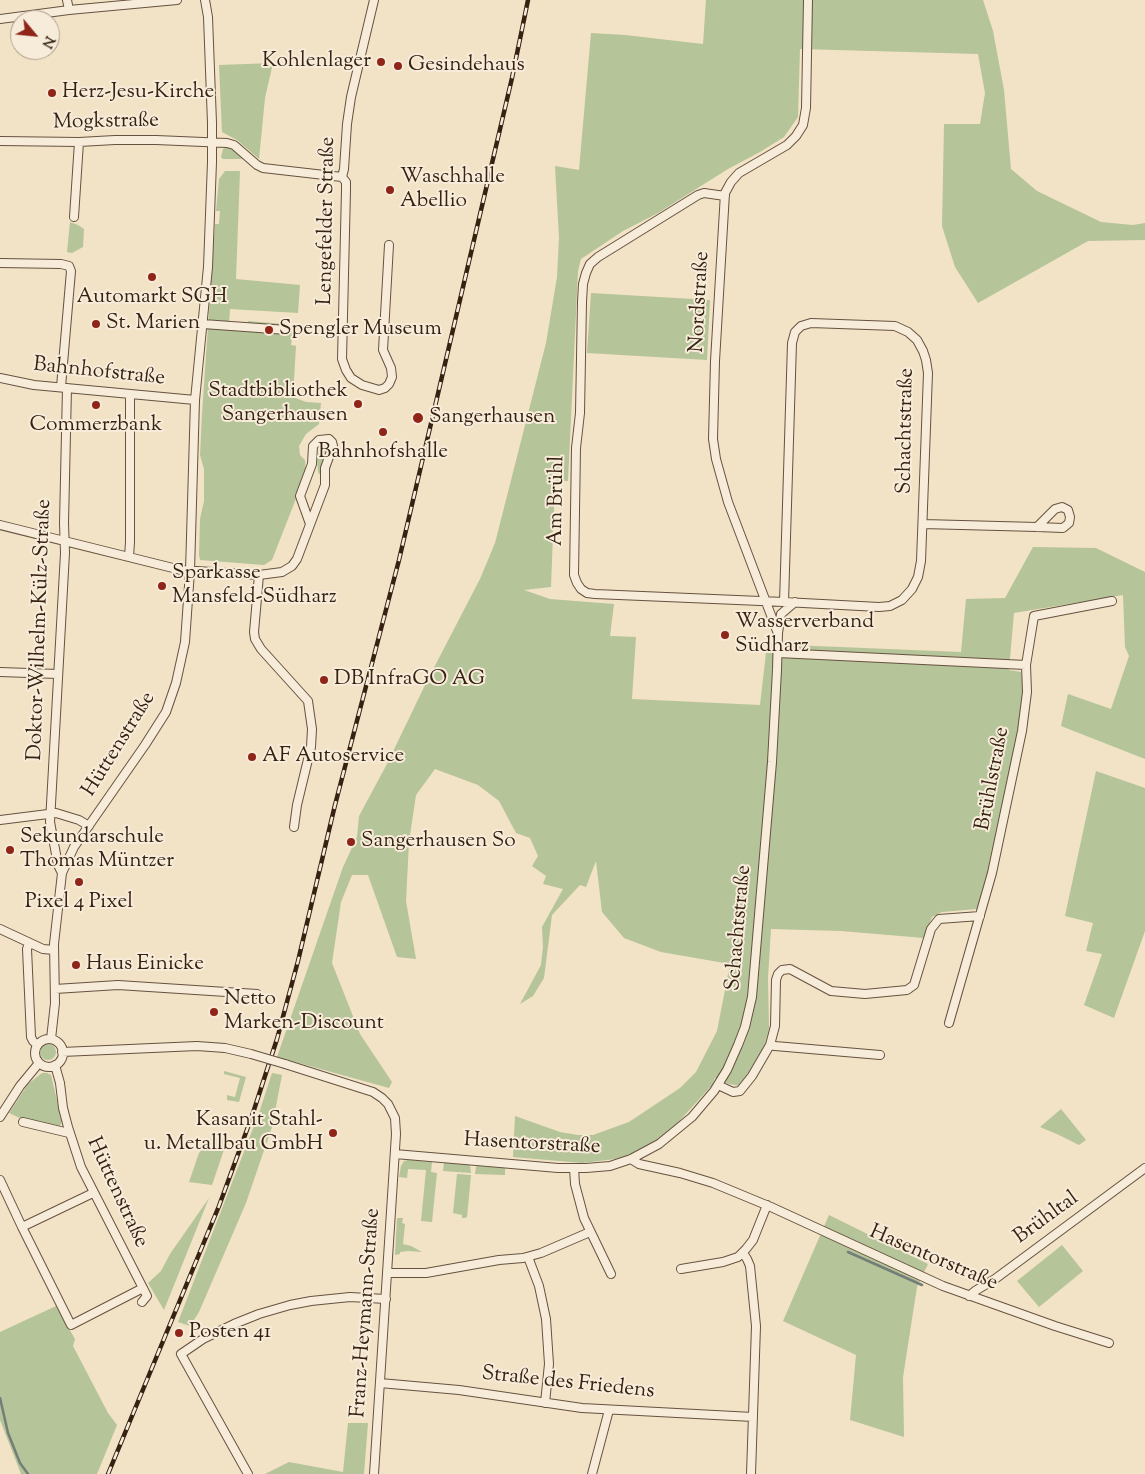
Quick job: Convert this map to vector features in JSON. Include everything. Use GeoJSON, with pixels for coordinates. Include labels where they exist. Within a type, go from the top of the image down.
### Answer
{"type":"FeatureCollection","features":[{"type":"Feature","properties":{"kind":"street"},"geometry":{"type":"LineString","coordinates":[[67,0],[69,10]]}},
{"type":"Feature","properties":{"kind":"street"},"geometry":{"type":"LineString","coordinates":[[0,19],[69,10],[177,0]]}},
{"type":"Feature","properties":{"kind":"street","name":"Hüttenstraße"},"geometry":{"type":"LineString","coordinates":[[51,1039],[55,1015],[54,950],[59,887],[62,873],[71,853],[145,745],[169,706],[184,650],[190,571],[196,400],[208,259],[212,142],[208,17],[205,0]]}},
{"type":"Feature","properties":{"kind":"street","name":"Lengefelder Straße"},"geometry":{"type":"LineString","coordinates":[[374,0],[351,97],[342,177],[346,183],[342,359],[351,378],[362,385],[379,390],[389,384],[392,376],[391,368],[383,350],[390,245]]}},
{"type":"Feature","properties":{"kind":"street","name":"Nordstraße"},"geometry":{"type":"LineString","coordinates":[[778,633],[728,502],[716,459],[712,439],[714,378],[725,196],[728,186],[734,177],[744,169],[787,145],[796,136],[803,124],[806,108],[808,0]]}},
{"type":"Feature","properties":{"kind":"street","name":"Mogkstraße"},"geometry":{"type":"LineString","coordinates":[[0,140],[79,142],[177,140],[231,144],[263,168],[342,177]]}},
{"type":"Feature","properties":{"kind":"street"},"geometry":{"type":"LineString","coordinates":[[74,218],[79,142]]}},
{"type":"Feature","properties":{"kind":"street","name":"Am Brühl"},"geometry":{"type":"LineString","coordinates":[[725,196],[704,193],[698,195],[598,257],[590,264],[586,273],[583,284],[580,414],[576,448],[574,575],[581,589],[595,594],[765,601]]}},
{"type":"Feature","properties":{"kind":"street","name":"Doktor-Wilhelm-Külz-Straße"},"geometry":{"type":"LineString","coordinates":[[0,264],[61,264],[69,266],[71,271],[64,387],[65,541],[50,813],[50,828],[58,866],[62,873]]}},
{"type":"Feature","properties":{"kind":"street","name":"Schachtstraße"},"geometry":{"type":"LineString","coordinates":[[765,601],[784,602],[795,602],[879,607],[890,606],[902,600],[912,589],[918,577],[921,562],[928,373],[923,350],[917,340],[908,332],[895,326],[812,323],[801,326],[795,332],[792,343],[784,602]]}},
{"type":"Feature","properties":{"kind":"street"},"geometry":{"type":"LineString","coordinates":[[203,324],[287,330]]}},
{"type":"Feature","properties":{"kind":"street","name":"Bahnhofstraße"},"geometry":{"type":"LineString","coordinates":[[0,378],[34,385],[196,400]]}},
{"type":"Feature","properties":{"kind":"street"},"geometry":{"type":"LineString","coordinates":[[129,557],[130,394]]}},
{"type":"Feature","properties":{"kind":"street"},"geometry":{"type":"LineString","coordinates":[[0,525],[190,571],[259,575],[282,572],[292,566],[297,559],[326,483],[325,468],[333,446],[332,441],[327,439],[319,440],[313,446],[312,464],[300,496],[310,524]]}},
{"type":"Feature","properties":{"kind":"street"},"geometry":{"type":"LineString","coordinates":[[922,524],[1037,527]]}},
{"type":"Feature","properties":{"kind":"street"},"geometry":{"type":"LineString","coordinates":[[259,575],[256,639],[261,649],[308,701],[312,729],[311,747],[297,805],[294,827]]}},
{"type":"Feature","properties":{"kind":"street","name":"Brühlstraße"},"geometry":{"type":"LineString","coordinates":[[949,1023],[992,873],[1022,731],[1027,692],[1026,665],[1034,616],[1112,601]]}},
{"type":"Feature","properties":{"kind":"street","name":"Schachtstraße"},"geometry":{"type":"LineString","coordinates":[[631,1159],[659,1144],[683,1126],[701,1108],[727,1070],[745,1027],[752,997],[772,762],[778,633],[781,614],[795,602]]}},
{"type":"Feature","properties":{"kind":"street"},"geometry":{"type":"LineString","coordinates":[[778,653],[1026,665]]}},
{"type":"Feature","properties":{"kind":"street"},"geometry":{"type":"LineString","coordinates":[[0,672],[58,674]]}},
{"type":"Feature","properties":{"kind":"street"},"geometry":{"type":"LineString","coordinates":[[0,820],[50,813],[77,820],[89,826]]}},
{"type":"Feature","properties":{"kind":"street"},"geometry":{"type":"LineString","coordinates":[[718,1085],[733,1092],[740,1091],[752,1076],[770,1045],[775,1026],[776,980],[782,970],[790,969],[831,990],[865,994],[907,990],[914,985],[931,929],[939,919],[980,916]]}},
{"type":"Feature","properties":{"kind":"street"},"geometry":{"type":"LineString","coordinates":[[0,929],[29,943],[54,950]]}},
{"type":"Feature","properties":{"kind":"street"},"geometry":{"type":"LineString","coordinates":[[29,943],[31,1037],[37,1045]]}},
{"type":"Feature","properties":{"kind":"street"},"geometry":{"type":"LineString","coordinates":[[55,989],[118,985],[257,994]]}},
{"type":"Feature","properties":{"kind":"street"},"geometry":{"type":"LineString","coordinates":[[51,1039],[59,1044],[62,1052],[60,1059],[55,1065],[48,1066],[39,1063],[35,1054],[37,1045],[43,1040],[51,1039]]}},
{"type":"Feature","properties":{"kind":"street"},"geometry":{"type":"LineString","coordinates":[[770,1045],[880,1055]]}},
{"type":"Feature","properties":{"kind":"street"},"geometry":{"type":"LineString","coordinates":[[62,1052],[197,1046],[225,1048],[285,1064],[365,1089],[382,1098],[395,1118],[395,1154]]}},
{"type":"Feature","properties":{"kind":"street"},"geometry":{"type":"LineString","coordinates":[[1,1113],[39,1063]]}},
{"type":"Feature","properties":{"kind":"street","name":"Hüttenstraße"},"geometry":{"type":"LineString","coordinates":[[55,1065],[69,1133],[81,1167],[143,1288]]}},
{"type":"Feature","properties":{"kind":"street"},"geometry":{"type":"LineString","coordinates":[[23,1122],[69,1133]]}},
{"type":"Feature","properties":{"kind":"street","name":"Hasentorstraße"},"geometry":{"type":"LineString","coordinates":[[395,1154],[574,1168],[610,1166],[631,1159],[639,1164],[710,1181],[767,1205],[933,1282],[1055,1326],[1109,1343]]}},
{"type":"Feature","properties":{"kind":"street","name":"Franz-Heymann-Straße"},"geometry":{"type":"LineString","coordinates":[[374,1474],[395,1154]]}},
{"type":"Feature","properties":{"kind":"street"},"geometry":{"type":"LineString","coordinates":[[574,1168],[580,1207],[611,1274]]}},
{"type":"Feature","properties":{"kind":"street","name":"Brühltal"},"geometry":{"type":"LineString","coordinates":[[969,1296],[1145,1168]]}},
{"type":"Feature","properties":{"kind":"street"},"geometry":{"type":"LineString","coordinates":[[0,1180],[71,1325],[143,1288],[147,1296],[142,1302]]}},
{"type":"Feature","properties":{"kind":"street"},"geometry":{"type":"LineString","coordinates":[[22,1228],[93,1193]]}},
{"type":"Feature","properties":{"kind":"street"},"geometry":{"type":"LineString","coordinates":[[681,1269],[731,1260],[742,1253],[753,1240],[767,1205]]}},
{"type":"Feature","properties":{"kind":"street"},"geometry":{"type":"LineString","coordinates":[[388,1273],[426,1273],[499,1260],[528,1257],[590,1232]]}},
{"type":"Feature","properties":{"kind":"street"},"geometry":{"type":"LineString","coordinates":[[742,1253],[748,1259],[750,1266],[756,1326],[751,1474]]}},
{"type":"Feature","properties":{"kind":"street"},"geometry":{"type":"LineString","coordinates":[[528,1257],[539,1286],[546,1319],[549,1364],[545,1403]]}},
{"type":"Feature","properties":{"kind":"street"},"geometry":{"type":"LineString","coordinates":[[248,1474],[181,1354],[203,1339],[234,1324],[290,1305],[350,1297],[386,1298]]}},
{"type":"Feature","properties":{"kind":"street","name":"Straße des Friedens"},"geometry":{"type":"LineString","coordinates":[[380,1383],[459,1390],[582,1408],[753,1417]]}},
{"type":"Feature","properties":{"kind":"street"},"geometry":{"type":"LineString","coordinates":[[592,1474],[609,1410]]}},
{"type":"Feature","properties":{"kind":"green space"},"geometry":{"type":"Polygon","coordinates":[[[706,0],[983,0],[993,31],[1004,90],[1011,169],[1037,191],[1101,222],[1133,225],[1145,223],[1145,240],[1088,241],[978,303],[955,267],[942,226],[944,124],[980,124],[985,93],[978,54],[800,49],[798,117],[784,137],[728,169],[658,213],[623,231],[581,259],[578,271],[568,481],[555,481],[551,587],[524,590],[550,599],[614,604],[610,636],[636,637],[632,699],[760,705],[767,644],[961,652],[966,599],[1005,598],[1033,547],[1096,548],[1145,572],[1145,759],[1061,726],[1068,694],[1111,709],[1129,656],[1125,647],[1123,595],[1014,613],[1009,670],[1021,672],[1023,688],[1018,733],[988,872],[977,909],[942,912],[932,917],[924,938],[841,931],[771,929],[768,978],[769,1029],[764,1047],[740,1086],[715,1078],[712,1085],[674,1127],[652,1145],[623,1158],[582,1163],[513,1157],[515,1116],[560,1132],[593,1135],[629,1122],[680,1088],[696,1072],[717,1031],[730,964],[661,952],[624,938],[602,912],[596,861],[586,887],[580,885],[552,915],[544,978],[533,996],[520,1004],[541,965],[543,947],[542,927],[563,889],[543,884],[546,876],[532,866],[538,856],[530,838],[516,833],[499,801],[478,785],[435,769],[416,795],[409,842],[406,901],[416,959],[397,957],[368,875],[352,875],[341,902],[332,963],[360,1034],[392,1082],[389,1088],[277,1057],[343,867],[357,837],[359,816],[480,579],[495,543],[546,343],[557,277],[559,238],[555,166],[579,170],[591,33],[703,44],[706,0]]]}},
{"type":"Feature","properties":{"kind":"green space"},"geometry":{"type":"Polygon","coordinates":[[[273,63],[265,98],[259,159],[237,140],[222,132],[219,65],[273,63]]]}},
{"type":"Feature","properties":{"kind":"green space"},"geometry":{"type":"Polygon","coordinates":[[[230,147],[243,159],[223,159],[221,157],[223,149],[230,147]]]}},
{"type":"Feature","properties":{"kind":"green space"},"geometry":{"type":"Polygon","coordinates":[[[225,171],[240,171],[236,279],[300,285],[298,313],[230,309],[229,324],[248,324],[248,321],[296,325],[296,333],[293,333],[291,345],[296,346],[293,397],[306,402],[321,403],[319,424],[306,434],[299,446],[300,455],[305,460],[306,473],[272,560],[264,565],[200,560],[199,555],[200,519],[204,501],[204,469],[200,455],[202,414],[215,224],[219,224],[220,211],[216,211],[219,179],[225,171]]]}},
{"type":"Feature","properties":{"kind":"green space"},"geometry":{"type":"Polygon","coordinates":[[[70,222],[84,229],[83,247],[72,253],[67,252],[70,222]]]}},
{"type":"Feature","properties":{"kind":"green space"},"geometry":{"type":"Polygon","coordinates":[[[591,293],[710,300],[707,360],[587,353],[591,293]]]}},
{"type":"Feature","properties":{"kind":"green space"},"geometry":{"type":"Polygon","coordinates":[[[325,446],[328,449],[320,475],[317,458],[320,449],[325,446]]]}},
{"type":"Feature","properties":{"kind":"green space"},"geometry":{"type":"Polygon","coordinates":[[[1096,771],[1145,788],[1145,931],[1114,1018],[1084,1005],[1102,954],[1086,951],[1093,923],[1065,916],[1096,771]]]}},
{"type":"Feature","properties":{"kind":"green space"},"geometry":{"type":"Polygon","coordinates":[[[45,1044],[51,1044],[56,1049],[54,1058],[45,1060],[40,1055],[40,1049],[45,1044]]]}},
{"type":"Feature","properties":{"kind":"green space"},"geometry":{"type":"Polygon","coordinates":[[[224,1071],[246,1077],[239,1102],[227,1100],[227,1095],[235,1097],[240,1078],[224,1074],[224,1071]]]}},
{"type":"Feature","properties":{"kind":"green space"},"geometry":{"type":"Polygon","coordinates":[[[42,1073],[51,1075],[62,1122],[59,1128],[22,1119],[9,1113],[28,1084],[42,1073]]]}},
{"type":"Feature","properties":{"kind":"green space"},"geometry":{"type":"Polygon","coordinates":[[[272,1073],[282,1075],[272,1127],[246,1203],[199,1312],[190,1326],[178,1322],[259,1113],[272,1073]]]}},
{"type":"Feature","properties":{"kind":"green space"},"geometry":{"type":"Polygon","coordinates":[[[1061,1109],[1086,1140],[1079,1145],[1040,1127],[1061,1109]]]}},
{"type":"Feature","properties":{"kind":"green space"},"geometry":{"type":"Polygon","coordinates":[[[211,1139],[226,1139],[227,1141],[212,1185],[189,1182],[199,1153],[211,1139]]]}},
{"type":"Feature","properties":{"kind":"green space"},"geometry":{"type":"Polygon","coordinates":[[[404,1161],[432,1162],[431,1172],[437,1173],[432,1222],[421,1221],[426,1170],[408,1169],[407,1178],[399,1177],[401,1166],[404,1161]]]}},
{"type":"Feature","properties":{"kind":"green space"},"geometry":{"type":"Polygon","coordinates":[[[444,1163],[470,1165],[471,1173],[443,1171],[444,1163]]]}},
{"type":"Feature","properties":{"kind":"green space"},"geometry":{"type":"Polygon","coordinates":[[[477,1166],[505,1168],[505,1175],[475,1174],[477,1166]]]}},
{"type":"Feature","properties":{"kind":"green space"},"geometry":{"type":"Polygon","coordinates":[[[457,1174],[471,1175],[467,1217],[465,1218],[462,1218],[462,1215],[453,1213],[457,1174]]]}},
{"type":"Feature","properties":{"kind":"green space"},"geometry":{"type":"Polygon","coordinates":[[[209,1198],[164,1310],[148,1283],[161,1271],[170,1254],[209,1198]]]}},
{"type":"Feature","properties":{"kind":"green space"},"geometry":{"type":"Polygon","coordinates":[[[829,1215],[928,1264],[917,1287],[903,1377],[904,1437],[850,1420],[856,1355],[783,1321],[829,1215]]]}},
{"type":"Feature","properties":{"kind":"green space"},"geometry":{"type":"Polygon","coordinates":[[[397,1218],[403,1218],[402,1223],[405,1224],[403,1244],[422,1252],[408,1251],[395,1255],[397,1218]]]}},
{"type":"Feature","properties":{"kind":"green space"},"geometry":{"type":"Polygon","coordinates":[[[1062,1245],[1083,1271],[1039,1307],[1017,1281],[1062,1245]]]}},
{"type":"Feature","properties":{"kind":"green space"},"geometry":{"type":"Polygon","coordinates":[[[56,1306],[75,1339],[73,1346],[108,1413],[117,1425],[97,1474],[21,1474],[0,1420],[0,1332],[56,1306]]]}},
{"type":"Feature","properties":{"kind":"green space"},"geometry":{"type":"Polygon","coordinates":[[[348,1423],[368,1423],[364,1474],[265,1474],[289,1462],[343,1472],[348,1423]]]}},
{"type":"Feature","properties":{"kind":"waterway"},"geometry":{"type":"LineString","coordinates":[[848,1252],[922,1285]]}},
{"type":"Feature","properties":{"kind":"waterway"},"geometry":{"type":"LineString","coordinates":[[0,1398],[8,1433],[20,1463],[28,1474]]}},
{"type":"Feature","properties":{"kind":"railway"},"geometry":{"type":"LineString","coordinates":[[108,1474],[219,1206],[252,1116],[277,1039],[298,961],[335,805],[399,560],[512,78],[528,0]]}},
{"type":"Feature","properties":{"kind":"place","name":"Kohlenlager"},"geometry":{"type":"Point","coordinates":[381,62]}},
{"type":"Feature","properties":{"kind":"place","name":"Gesindehaus"},"geometry":{"type":"Point","coordinates":[398,66]}},
{"type":"Feature","properties":{"kind":"place","name":"Herz-Jesu-Kirche"},"geometry":{"type":"Point","coordinates":[52,93]}},
{"type":"Feature","properties":{"kind":"place","name":"Waschhalle Abellio"},"geometry":{"type":"Point","coordinates":[390,190]}},
{"type":"Feature","properties":{"kind":"place","name":"Automarkt SGH"},"geometry":{"type":"Point","coordinates":[152,277]}},
{"type":"Feature","properties":{"kind":"place","name":"St. Marien"},"geometry":{"type":"Point","coordinates":[96,324]}},
{"type":"Feature","properties":{"kind":"place","name":"Spengler Museum"},"geometry":{"type":"Point","coordinates":[269,330]}},
{"type":"Feature","properties":{"kind":"place","name":"Stadtbibliothek Sangerhausen"},"geometry":{"type":"Point","coordinates":[358,404]}},
{"type":"Feature","properties":{"kind":"place","name":"Commerzbank"},"geometry":{"type":"Point","coordinates":[96,405]}},
{"type":"Feature","properties":{"kind":"place","name":"Sangerhausen"},"geometry":{"type":"Point","coordinates":[418,418]}},
{"type":"Feature","properties":{"kind":"place","name":"Bahnhofshalle"},"geometry":{"type":"Point","coordinates":[383,432]}},
{"type":"Feature","properties":{"kind":"place","name":"Sparkasse Mansfeld-Südharz"},"geometry":{"type":"Point","coordinates":[162,586]}},
{"type":"Feature","properties":{"kind":"place","name":"Wasserverband Südharz"},"geometry":{"type":"Point","coordinates":[725,635]}},
{"type":"Feature","properties":{"kind":"place","name":"DB InfraGO AG"},"geometry":{"type":"Point","coordinates":[324,680]}},
{"type":"Feature","properties":{"kind":"place","name":"AF Autoservice"},"geometry":{"type":"Point","coordinates":[252,757]}},
{"type":"Feature","properties":{"kind":"place","name":"Sangerhausen So"},"geometry":{"type":"Point","coordinates":[351,842]}},
{"type":"Feature","properties":{"kind":"place","name":"Sekundarschule Thomas Müntzer"},"geometry":{"type":"Point","coordinates":[10,850]}},
{"type":"Feature","properties":{"kind":"place","name":"Pixel 4 Pixel"},"geometry":{"type":"Point","coordinates":[79,882]}},
{"type":"Feature","properties":{"kind":"place","name":"Haus Einicke"},"geometry":{"type":"Point","coordinates":[76,965]}},
{"type":"Feature","properties":{"kind":"place","name":"Netto Marken-Discount"},"geometry":{"type":"Point","coordinates":[214,1012]}},
{"type":"Feature","properties":{"kind":"place","name":"Kasanit Stahl- u. Metallbau GmbH"},"geometry":{"type":"Point","coordinates":[333,1133]}},
{"type":"Feature","properties":{"kind":"place","name":"Posten 41"},"geometry":{"type":"Point","coordinates":[179,1333]}}]}
